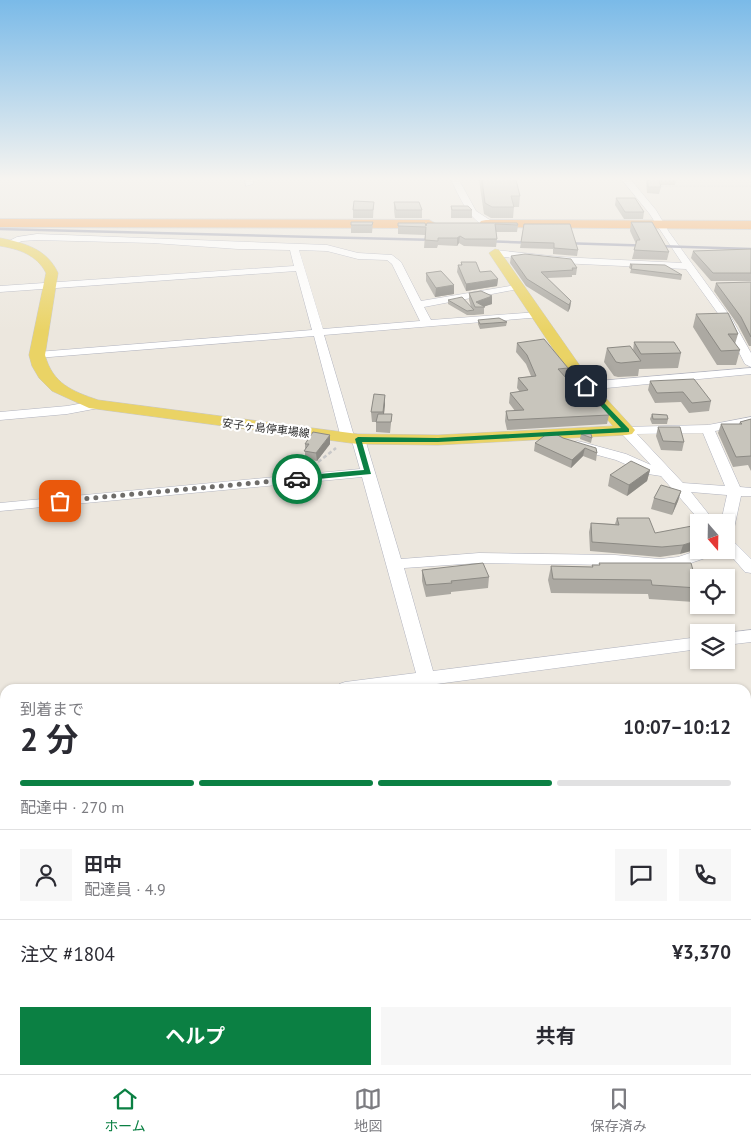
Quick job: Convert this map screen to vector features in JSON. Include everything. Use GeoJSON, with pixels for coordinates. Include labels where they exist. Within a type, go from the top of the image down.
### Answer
{"type":"FeatureCollection","features":[{"type":"Feature","properties":{"kind":"main road"},"geometry":{"type":"LineString","coordinates":[[4,243],[33,252],[44,259],[52,273],[37,355]]}},
{"type":"Feature","properties":{"kind":"main road"},"geometry":{"type":"LineString","coordinates":[[495,254],[586,386],[626,430]]}},
{"type":"Feature","properties":{"kind":"main road","name":"安子ヶ島停車場線"},"geometry":{"type":"LineString","coordinates":[[37,355],[41,372],[52,384],[67,394],[94,405],[348,442],[438,440],[626,430]]}},
{"type":"Feature","properties":{"kind":"street"},"geometry":{"type":"LineString","coordinates":[[664,230],[684,252],[690,266],[727,319],[751,364]]}},
{"type":"Feature","properties":{"kind":"street"},"geometry":{"type":"LineString","coordinates":[[4,243],[37,237],[153,240],[216,245],[327,248],[358,256],[389,257],[396,262],[427,324]]}},
{"type":"Feature","properties":{"kind":"street"},"geometry":{"type":"LineString","coordinates":[[294,247],[348,442],[368,472],[396,564],[426,678]]}},
{"type":"Feature","properties":{"kind":"street"},"geometry":{"type":"LineString","coordinates":[[495,254],[560,260],[690,266]]}},
{"type":"Feature","properties":{"kind":"street"},"geometry":{"type":"LineString","coordinates":[[0,289],[300,268]]}},
{"type":"Feature","properties":{"kind":"street"},"geometry":{"type":"LineString","coordinates":[[418,305],[518,286]]}},
{"type":"Feature","properties":{"kind":"street"},"geometry":{"type":"LineString","coordinates":[[704,286],[717,286]]}},
{"type":"Feature","properties":{"kind":"street"},"geometry":{"type":"LineString","coordinates":[[37,355],[538,315]]}},
{"type":"Feature","properties":{"kind":"street"},"geometry":{"type":"LineString","coordinates":[[586,386],[751,371]]}},
{"type":"Feature","properties":{"kind":"street"},"geometry":{"type":"LineString","coordinates":[[0,416],[67,410],[94,405]]}},
{"type":"Feature","properties":{"kind":"street"},"geometry":{"type":"LineString","coordinates":[[626,430],[708,429],[751,420]]}},
{"type":"Feature","properties":{"kind":"street"},"geometry":{"type":"LineString","coordinates":[[708,429],[735,492],[732,514]]}},
{"type":"Feature","properties":{"kind":"street"},"geometry":{"type":"LineString","coordinates":[[626,430],[666,472],[701,514]]}},
{"type":"Feature","properties":{"kind":"street"},"geometry":{"type":"LineString","coordinates":[[550,433],[565,442],[621,457],[653,471],[666,472]]}},
{"type":"Feature","properties":{"kind":"street"},"geometry":{"type":"LineString","coordinates":[[0,506],[368,472]]}},
{"type":"Feature","properties":{"kind":"street"},"geometry":{"type":"LineString","coordinates":[[679,488],[694,487],[751,492]]}},
{"type":"Feature","properties":{"kind":"street"},"geometry":{"type":"LineString","coordinates":[[735,550],[751,568]]}},
{"type":"Feature","properties":{"kind":"street"},"geometry":{"type":"LineString","coordinates":[[396,564],[479,558],[615,560],[660,564],[679,562],[690,558]]}},
{"type":"Feature","properties":{"kind":"street"},"geometry":{"type":"LineString","coordinates":[[735,638],[751,636]]}},
{"type":"Feature","properties":{"kind":"street"},"geometry":{"type":"LineString","coordinates":[[382,684],[690,644]]}},
{"type":"Feature","properties":{"kind":"path"},"geometry":{"type":"LineString","coordinates":[[303,478],[304,472],[348,442]]}},
{"type":"Feature","properties":{"kind":"building"},"geometry":{"type":"Polygon","coordinates":[[[426,230],[496,230],[497,239],[465,239],[460,236],[457,238],[438,238],[438,241],[425,240],[426,230]]]}},
{"type":"Feature","properties":{"kind":"building"},"geometry":{"type":"Polygon","coordinates":[[[523,230],[572,230],[578,250],[554,248],[554,243],[521,242],[523,230]]]}},
{"type":"Feature","properties":{"kind":"building"},"geometry":{"type":"Polygon","coordinates":[[[635,230],[657,230],[669,252],[634,250],[637,240],[640,240],[635,230]]]}},
{"type":"Feature","properties":{"kind":"building"},"geometry":{"type":"Polygon","coordinates":[[[751,249],[751,273],[713,273],[693,251],[751,249]]]}},
{"type":"Feature","properties":{"kind":"building"},"geometry":{"type":"Polygon","coordinates":[[[525,254],[571,259],[577,268],[572,268],[573,270],[541,272],[571,301],[569,305],[527,279],[511,256],[525,254]]]}},
{"type":"Feature","properties":{"kind":"building"},"geometry":{"type":"Polygon","coordinates":[[[461,262],[476,262],[480,272],[491,271],[498,279],[466,284],[458,265],[462,265],[461,262]]]}},
{"type":"Feature","properties":{"kind":"building"},"geometry":{"type":"Polygon","coordinates":[[[630,264],[665,265],[682,275],[631,269],[632,265],[630,264]]]}},
{"type":"Feature","properties":{"kind":"building"},"geometry":{"type":"Polygon","coordinates":[[[441,271],[454,285],[436,288],[426,273],[441,271]]]}},
{"type":"Feature","properties":{"kind":"building"},"geometry":{"type":"Polygon","coordinates":[[[751,282],[751,337],[741,317],[716,283],[751,282]]]}},
{"type":"Feature","properties":{"kind":"building"},"geometry":{"type":"Polygon","coordinates":[[[481,291],[492,296],[476,302],[485,307],[475,307],[469,293],[481,291]]]}},
{"type":"Feature","properties":{"kind":"building"},"geometry":{"type":"Polygon","coordinates":[[[462,297],[474,310],[467,311],[448,300],[462,297]]]}},
{"type":"Feature","properties":{"kind":"building"},"geometry":{"type":"Polygon","coordinates":[[[728,313],[738,334],[728,334],[740,350],[721,351],[696,314],[728,313]]]}},
{"type":"Feature","properties":{"kind":"building"},"geometry":{"type":"Polygon","coordinates":[[[499,318],[507,322],[480,324],[478,320],[499,318]]]}},
{"type":"Feature","properties":{"kind":"building"},"geometry":{"type":"Polygon","coordinates":[[[544,339],[568,368],[558,369],[583,397],[594,396],[609,415],[508,420],[506,411],[524,410],[510,393],[528,390],[518,378],[536,376],[527,355],[517,343],[544,339]]]}},
{"type":"Feature","properties":{"kind":"building"},"geometry":{"type":"Polygon","coordinates":[[[634,342],[674,342],[681,353],[641,354],[634,342]]]}},
{"type":"Feature","properties":{"kind":"building"},"geometry":{"type":"Polygon","coordinates":[[[630,346],[641,361],[616,362],[607,348],[630,346]]]}},
{"type":"Feature","properties":{"kind":"building"},"geometry":{"type":"Polygon","coordinates":[[[694,379],[711,401],[692,403],[683,392],[657,393],[650,381],[694,379]]]}},
{"type":"Feature","properties":{"kind":"building"},"geometry":{"type":"Polygon","coordinates":[[[374,394],[385,395],[383,412],[371,412],[374,394]]]}},
{"type":"Feature","properties":{"kind":"building"},"geometry":{"type":"Polygon","coordinates":[[[378,414],[392,414],[391,422],[376,422],[378,414]]]}},
{"type":"Feature","properties":{"kind":"building"},"geometry":{"type":"Polygon","coordinates":[[[652,414],[667,415],[668,419],[653,419],[652,414]]]}},
{"type":"Feature","properties":{"kind":"building"},"geometry":{"type":"Polygon","coordinates":[[[751,419],[751,456],[736,457],[721,424],[742,424],[740,422],[751,419]]]}},
{"type":"Feature","properties":{"kind":"building"},"geometry":{"type":"Polygon","coordinates":[[[658,427],[680,427],[684,442],[663,441],[658,427]]]}},
{"type":"Feature","properties":{"kind":"building"},"geometry":{"type":"Polygon","coordinates":[[[313,432],[330,435],[316,453],[304,451],[309,444],[305,444],[313,432]]]}},
{"type":"Feature","properties":{"kind":"building"},"geometry":{"type":"Polygon","coordinates":[[[548,433],[554,433],[563,438],[596,448],[597,453],[585,448],[572,460],[535,443],[548,433]]]}},
{"type":"Feature","properties":{"kind":"building"},"geometry":{"type":"Polygon","coordinates":[[[581,434],[591,434],[592,438],[581,434]]]}},
{"type":"Feature","properties":{"kind":"building"},"geometry":{"type":"Polygon","coordinates":[[[631,461],[650,470],[629,485],[610,475],[631,461]]]}},
{"type":"Feature","properties":{"kind":"building"},"geometry":{"type":"Polygon","coordinates":[[[661,485],[681,491],[675,504],[654,498],[661,485]]]}},
{"type":"Feature","properties":{"kind":"building"},"geometry":{"type":"Polygon","coordinates":[[[617,518],[649,518],[655,533],[690,526],[690,543],[662,547],[592,542],[591,523],[619,525],[617,518]]]}},
{"type":"Feature","properties":{"kind":"building"},"geometry":{"type":"Polygon","coordinates":[[[483,563],[489,577],[451,581],[452,583],[426,585],[422,570],[483,563]]]}},
{"type":"Feature","properties":{"kind":"building"},"geometry":{"type":"Polygon","coordinates":[[[599,563],[691,563],[693,569],[690,569],[690,587],[652,585],[651,580],[553,579],[551,566],[593,567],[592,565],[600,565],[599,563]]]}},
{"type":"Feature","properties":{"kind":"railway"},"geometry":{"type":"LineString","coordinates":[[44,230],[437,240]]}},
{"type":"Feature","properties":{"kind":"railway"},"geometry":{"type":"LineString","coordinates":[[482,241],[535,243]]}},
{"type":"Feature","properties":{"kind":"railway"},"geometry":{"type":"LineString","coordinates":[[562,243],[751,249]]}},
{"type":"Feature","properties":{"kind":"way so far"},"geometry":{"type":"LineString","coordinates":[[60,501],[297,479]]}},
{"type":"Feature","properties":{"kind":"route"},"geometry":{"type":"LineString","coordinates":[[297,479],[368,472],[358,439],[410,441],[626,430],[586,386]]}}]}
